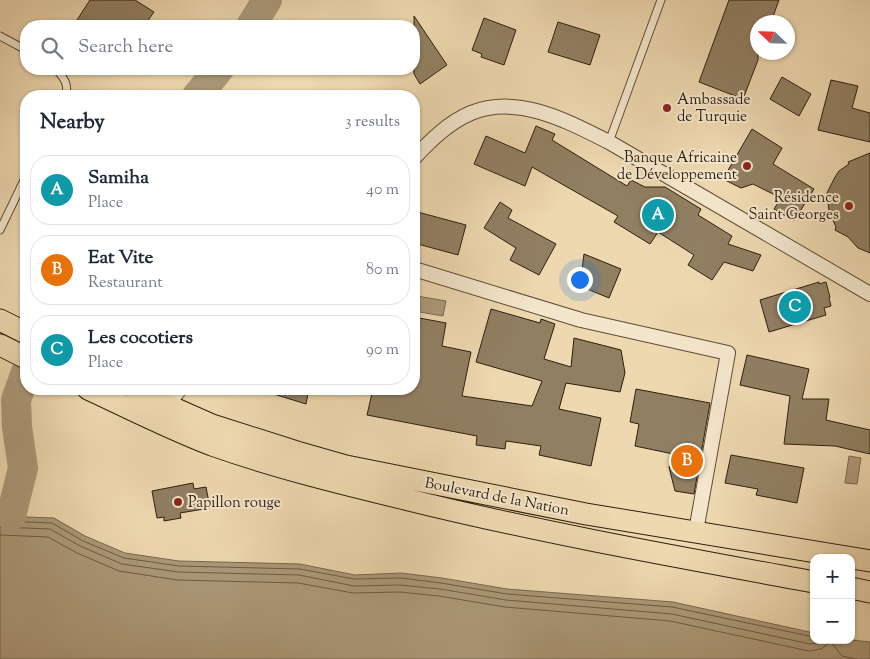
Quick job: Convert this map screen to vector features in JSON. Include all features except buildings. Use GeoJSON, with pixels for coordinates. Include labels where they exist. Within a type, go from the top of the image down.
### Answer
{"type":"FeatureCollection","features":[{"type":"Feature","properties":{"kind":"main road"},"geometry":{"type":"LineString","coordinates":[[0,320],[20,330]]}},
{"type":"Feature","properties":{"kind":"main road"},"geometry":{"type":"LineString","coordinates":[[0,345],[20,355]]}},
{"type":"Feature","properties":{"kind":"main road","name":"Boulevard de la Nation"},"geometry":{"type":"LineString","coordinates":[[101,395],[158,422],[212,444],[260,461],[353,487],[467,514],[682,558],[810,581]]}},
{"type":"Feature","properties":{"kind":"main road","name":"Boulevard de la Nation"},"geometry":{"type":"LineString","coordinates":[[174,397],[232,431],[346,466],[586,514],[870,561]]}},
{"type":"Feature","properties":{"kind":"main road"},"geometry":{"type":"LineString","coordinates":[[855,589],[870,592]]}},
{"type":"Feature","properties":{"kind":"street"},"geometry":{"type":"LineString","coordinates":[[420,152],[453,124],[471,113],[492,108],[513,107],[533,110],[567,120],[609,142],[870,294]]}},
{"type":"Feature","properties":{"kind":"street"},"geometry":{"type":"LineString","coordinates":[[420,271],[582,320],[728,353],[696,531]]}},
{"type":"Feature","properties":{"kind":"lane"},"geometry":{"type":"LineString","coordinates":[[609,142],[661,0]]}},
{"type":"Feature","properties":{"kind":"lane"},"geometry":{"type":"LineString","coordinates":[[0,36],[20,47]]}},
{"type":"Feature","properties":{"kind":"lane"},"geometry":{"type":"LineString","coordinates":[[60,75],[66,83],[66,90]]}},
{"type":"Feature","properties":{"kind":"lane"},"geometry":{"type":"LineString","coordinates":[[0,230],[20,188]]}},
{"type":"Feature","properties":{"kind":"water"},"geometry":{"type":"Polygon","coordinates":[[[420,297],[446,301],[443,316],[420,312],[420,297]]]}},
{"type":"Feature","properties":{"kind":"water"},"geometry":{"type":"Polygon","coordinates":[[[849,456],[861,458],[857,484],[845,483],[849,456]]]}},
{"type":"Feature","properties":{"kind":"water"},"geometry":{"type":"Polygon","coordinates":[[[0,516],[54,518],[85,536],[125,553],[179,561],[300,564],[355,575],[401,573],[507,589],[673,602],[810,632],[810,644],[855,644],[855,640],[870,642],[870,659],[0,659],[0,516]]]}},
{"type":"Feature","properties":{"kind":"waterway"},"geometry":{"type":"LineString","coordinates":[[255,20],[267,0]]}},
{"type":"Feature","properties":{"kind":"waterway"},"geometry":{"type":"LineString","coordinates":[[202,90],[214,75]]}},
{"type":"Feature","properties":{"kind":"waterway"},"geometry":{"type":"LineString","coordinates":[[11,516],[23,468],[17,427],[16,400],[20,389]]}},
{"type":"Feature","properties":{"kind":"place","name":"Ambassade de Turquie"},"geometry":{"type":"Point","coordinates":[667,108]}},
{"type":"Feature","properties":{"kind":"place","name":"Banque Africaine de Développement"},"geometry":{"type":"Point","coordinates":[747,166]}},
{"type":"Feature","properties":{"kind":"place","name":"Résidence Saint Georges"},"geometry":{"type":"Point","coordinates":[849,206]}},
{"type":"Feature","properties":{"kind":"place","name":"Samiha"},"geometry":{"type":"Point","coordinates":[658,215]}},
{"type":"Feature","properties":{"kind":"place","name":"Les cocotiers"},"geometry":{"type":"Point","coordinates":[795,307]}},
{"type":"Feature","properties":{"kind":"place","name":"Eat Vite"},"geometry":{"type":"Point","coordinates":[687,461]}},
{"type":"Feature","properties":{"kind":"place","name":"Papillon rouge"},"geometry":{"type":"Point","coordinates":[178,502]}}]}
